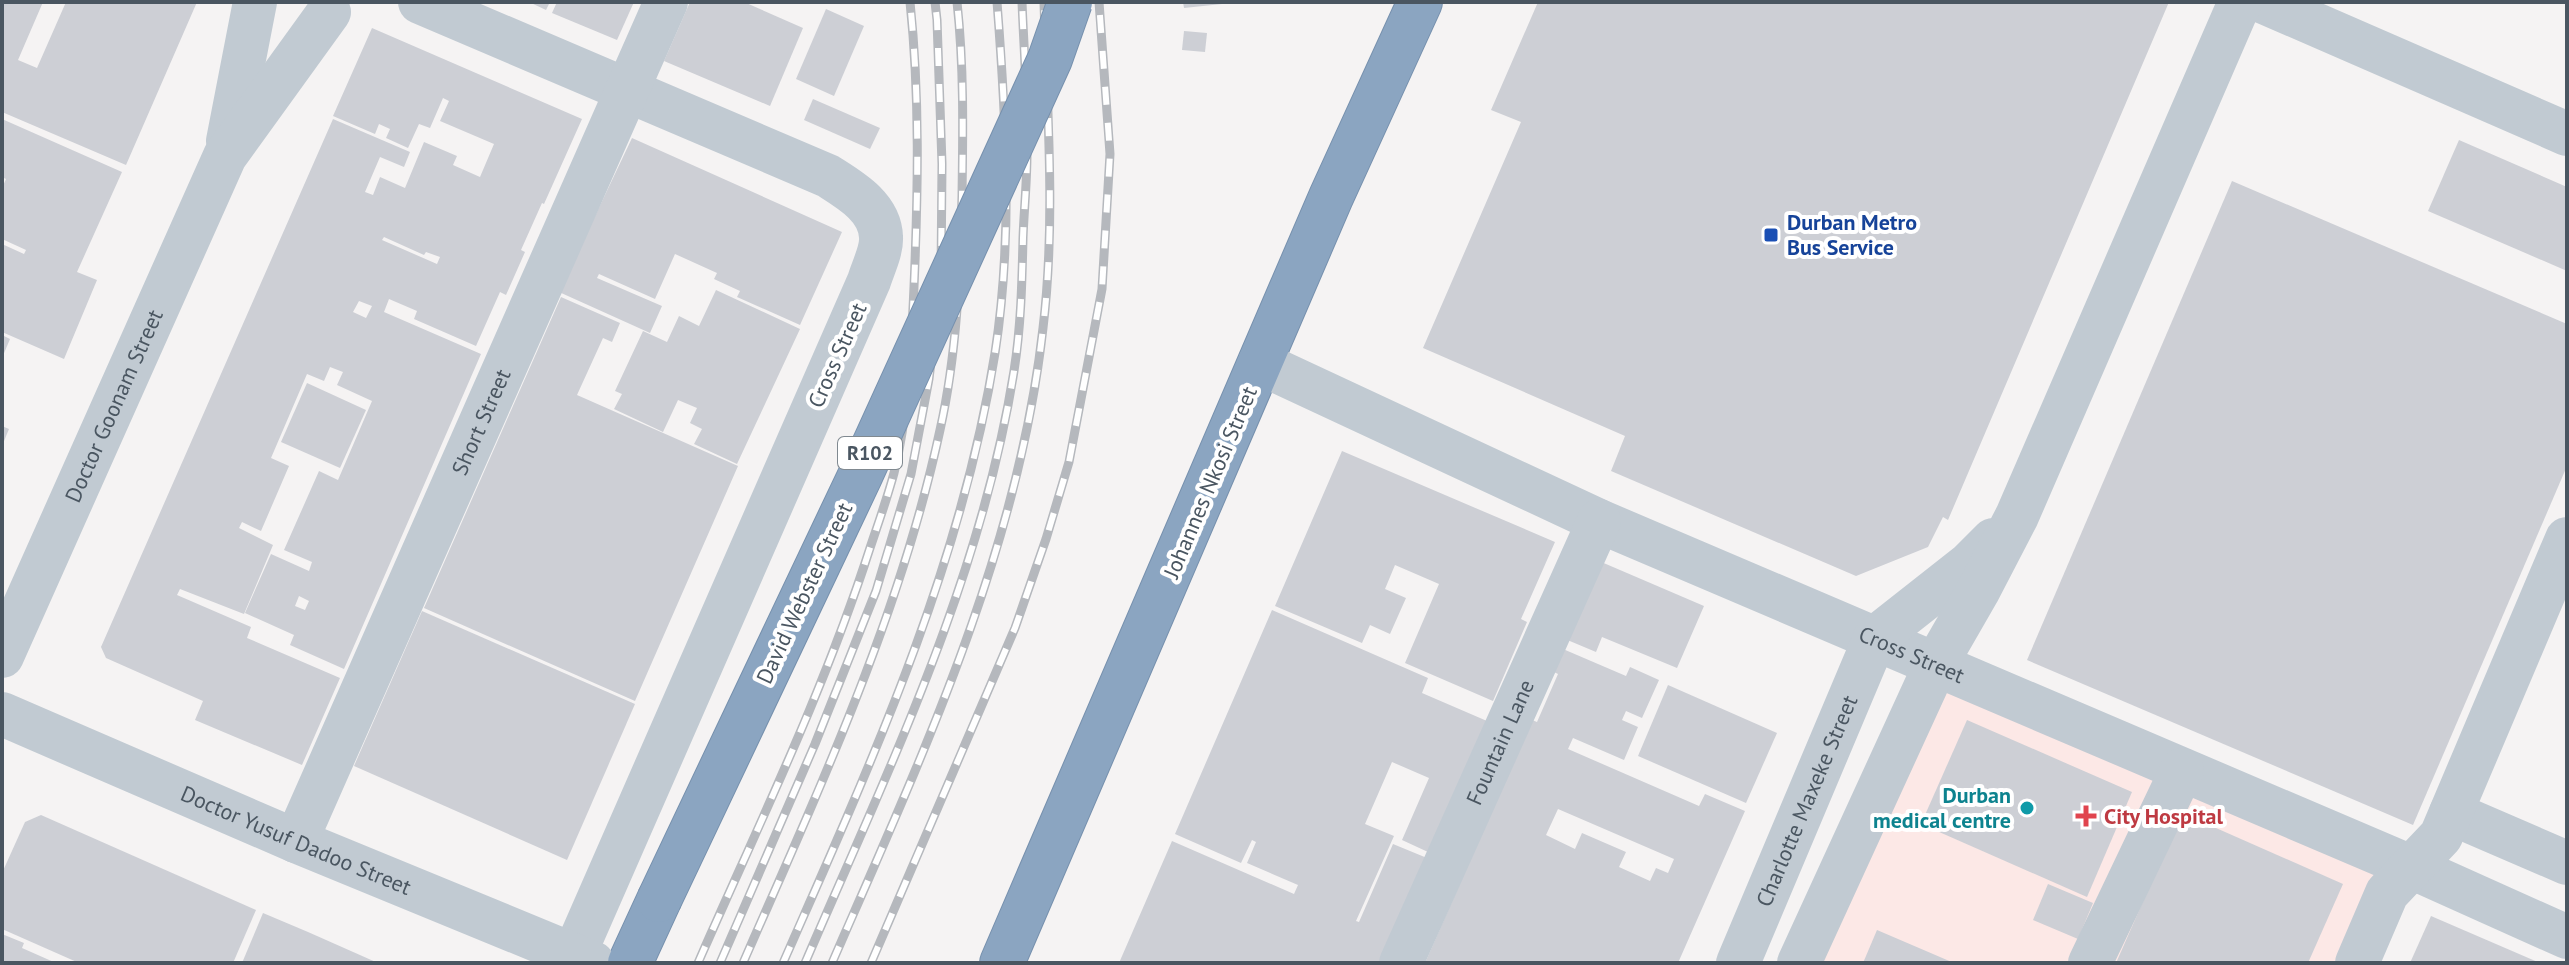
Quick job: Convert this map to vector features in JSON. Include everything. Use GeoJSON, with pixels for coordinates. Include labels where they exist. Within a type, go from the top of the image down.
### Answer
{"type":"FeatureCollection","features":[{"type":"Feature","properties":{"kind":"highway","name":"David Webster Street"},"geometry":{"type":"LineString","coordinates":[[630,963],[899,390],[1050,59],[1070,2]]}},
{"type":"Feature","properties":{"kind":"highway","name":"Johannes Nkosi Street"},"geometry":{"type":"LineString","coordinates":[[1002,963],[1331,197],[1420,2]]}},
{"type":"Feature","properties":{"kind":"street"},"geometry":{"type":"LineString","coordinates":[[225,156],[255,2]]}},
{"type":"Feature","properties":{"kind":"street"},"geometry":{"type":"LineString","coordinates":[[273,2],[296,14],[312,16],[337,7]]}},
{"type":"Feature","properties":{"kind":"street","name":"Cross Street"},"geometry":{"type":"LineString","coordinates":[[420,2],[828,176],[860,196],[875,218],[881,238],[869,281],[584,959]]}},
{"type":"Feature","properties":{"kind":"street","name":"Short Street"},"geometry":{"type":"LineString","coordinates":[[296,841],[666,2]]}},
{"type":"Feature","properties":{"kind":"street"},"geometry":{"type":"LineString","coordinates":[[1799,963],[1936,664],[2017,516],[2240,2]]}},
{"type":"Feature","properties":{"kind":"street"},"geometry":{"type":"LineString","coordinates":[[2264,2],[2567,134]]}},
{"type":"Feature","properties":{"kind":"street"},"geometry":{"type":"LineString","coordinates":[[225,156],[337,7]]}},
{"type":"Feature","properties":{"kind":"street","name":"Doctor Goonam Street"},"geometry":{"type":"LineString","coordinates":[[2,656],[225,156]]}},
{"type":"Feature","properties":{"kind":"street","name":"Cross Street"},"geometry":{"type":"LineString","coordinates":[[1260,363],[1599,521],[2411,867],[2567,937]]}},
{"type":"Feature","properties":{"kind":"street"},"geometry":{"type":"LineString","coordinates":[[1875,638],[1969,564],[2017,516]]}},
{"type":"Feature","properties":{"kind":"street","name":"Fountain Lane"},"geometry":{"type":"LineString","coordinates":[[1401,963],[1599,521]]}},
{"type":"Feature","properties":{"kind":"street"},"geometry":{"type":"LineString","coordinates":[[2357,963],[2387,893],[2441,836],[2561,567]]}},
{"type":"Feature","properties":{"kind":"street","name":"Charlotte Maxeke Street"},"geometry":{"type":"LineString","coordinates":[[1738,963],[1875,638]]}},
{"type":"Feature","properties":{"kind":"street","name":"Doctor Yusuf Dadoo Street"},"geometry":{"type":"LineString","coordinates":[[2,714],[296,841],[584,959]]}},
{"type":"Feature","properties":{"kind":"street"},"geometry":{"type":"LineString","coordinates":[[2090,963],[2182,770]]}},
{"type":"Feature","properties":{"kind":"street"},"geometry":{"type":"LineString","coordinates":[[2451,813],[2567,863]]}},
{"type":"Feature","properties":{"kind":"shaded area","name":"City Hospital"},"geometry":{"type":"Polygon","coordinates":[[[1941,661],[2417,865],[2362,963],[1804,963],[1941,661]]]}},
{"type":"Feature","properties":{"kind":"building"},"geometry":{"type":"Polygon","coordinates":[[[2,2],[43,2],[18,60],[37,68],[66,2],[197,2],[126,165],[2,112],[2,2]]]}},
{"type":"Feature","properties":{"kind":"building"},"geometry":{"type":"Polygon","coordinates":[[[529,2],[550,2],[546,10],[529,2]]]}},
{"type":"Feature","properties":{"kind":"building"},"geometry":{"type":"Polygon","coordinates":[[[557,2],[634,2],[617,40],[552,13],[557,2]]]}},
{"type":"Feature","properties":{"kind":"building"},"geometry":{"type":"Polygon","coordinates":[[[690,2],[744,2],[803,28],[770,106],[664,61],[690,2]]]}},
{"type":"Feature","properties":{"kind":"building"},"geometry":{"type":"Polygon","coordinates":[[[1183,2],[1222,2],[1222,4],[1184,8],[1183,2]]]}},
{"type":"Feature","properties":{"kind":"building","name":"Durban Metro Bus Service"},"geometry":{"type":"Polygon","coordinates":[[[1538,2],[2169,2],[1948,520],[1943,517],[1928,547],[1856,576],[1611,471],[1625,436],[1423,348],[1521,122],[1491,110],[1538,2]]]}},
{"type":"Feature","properties":{"kind":"building"},"geometry":{"type":"Polygon","coordinates":[[[826,9],[864,26],[834,96],[796,79],[826,9]]]}},
{"type":"Feature","properties":{"kind":"building"},"geometry":{"type":"Polygon","coordinates":[[[372,28],[582,119],[521,250],[525,252],[506,295],[500,292],[476,346],[414,319],[417,311],[389,299],[384,312],[481,354],[344,669],[290,645],[294,635],[245,613],[271,554],[309,571],[312,562],[284,550],[319,471],[338,480],[372,401],[337,385],[343,372],[330,367],[324,381],[307,374],[271,458],[289,466],[261,531],[242,522],[239,528],[273,545],[244,614],[180,589],[177,595],[251,627],[247,638],[340,678],[302,765],[195,720],[203,701],[106,658],[101,647],[333,119],[410,152],[404,167],[380,157],[365,192],[373,195],[380,177],[405,188],[424,142],[457,156],[453,165],[480,177],[494,144],[440,121],[449,101],[443,98],[430,128],[419,124],[408,148],[386,138],[390,129],[379,124],[375,134],[333,116],[372,28]],[[384,237],[382,240],[437,264],[440,257],[426,252],[424,255],[384,237]],[[359,301],[353,312],[366,318],[372,306],[359,301]],[[299,596],[295,606],[305,610],[309,601],[299,596]]]}},
{"type":"Feature","properties":{"kind":"building"},"geometry":{"type":"Polygon","coordinates":[[[1184,31],[1207,33],[1205,52],[1182,50],[1184,31]]]}},
{"type":"Feature","properties":{"kind":"building"},"geometry":{"type":"Polygon","coordinates":[[[813,99],[880,128],[870,149],[804,120],[813,99]]]}},
{"type":"Feature","properties":{"kind":"building"},"geometry":{"type":"Polygon","coordinates":[[[2,119],[122,172],[77,272],[97,280],[64,359],[2,332],[2,244],[24,254],[26,250],[2,239],[2,188],[6,179],[2,177],[2,119]]]}},
{"type":"Feature","properties":{"kind":"building"},"geometry":{"type":"Polygon","coordinates":[[[632,138],[842,232],[800,325],[737,297],[740,291],[714,279],[717,273],[675,254],[655,299],[599,274],[597,278],[662,306],[650,333],[559,292],[632,138]]]}},
{"type":"Feature","properties":{"kind":"building"},"geometry":{"type":"Polygon","coordinates":[[[2459,140],[2567,187],[2567,271],[2428,211],[2459,140]]]}},
{"type":"Feature","properties":{"kind":"building"},"geometry":{"type":"Polygon","coordinates":[[[2232,181],[2567,324],[2567,466],[2413,825],[2027,660],[2232,181]]]}},
{"type":"Feature","properties":{"kind":"building"},"geometry":{"type":"Polygon","coordinates":[[[716,290],[800,329],[737,464],[694,444],[702,429],[690,423],[697,408],[678,400],[663,432],[614,409],[622,394],[615,391],[643,331],[667,342],[679,316],[699,326],[716,290]]]}},
{"type":"Feature","properties":{"kind":"building"},"geometry":{"type":"Polygon","coordinates":[[[561,297],[620,323],[612,342],[603,338],[577,395],[738,466],[635,701],[424,608],[561,297]]]}},
{"type":"Feature","properties":{"kind":"building"},"geometry":{"type":"Polygon","coordinates":[[[2,335],[10,339],[2,358],[2,335]]]}},
{"type":"Feature","properties":{"kind":"building"},"geometry":{"type":"Polygon","coordinates":[[[307,383],[366,410],[340,468],[281,442],[307,383]]]}},
{"type":"Feature","properties":{"kind":"building"},"geometry":{"type":"Polygon","coordinates":[[[2,426],[9,429],[2,446],[2,426]]]}},
{"type":"Feature","properties":{"kind":"building"},"geometry":{"type":"Polygon","coordinates":[[[1342,451],[1555,542],[1521,619],[1527,622],[1493,701],[1405,663],[1439,584],[1395,565],[1385,589],[1406,598],[1390,634],[1370,625],[1362,643],[1275,606],[1342,451]]]}},
{"type":"Feature","properties":{"kind":"building"},"geometry":{"type":"Polygon","coordinates":[[[1599,561],[1704,606],[1677,668],[1602,637],[1596,652],[1565,639],[1599,561]]]}},
{"type":"Feature","properties":{"kind":"building"},"geometry":{"type":"Polygon","coordinates":[[[1272,610],[1428,678],[1422,693],[1487,721],[1428,852],[1402,840],[1429,778],[1392,762],[1365,824],[1394,836],[1356,921],[1359,922],[1393,844],[1427,858],[1381,963],[1119,963],[1172,841],[1294,894],[1298,885],[1247,863],[1256,842],[1252,840],[1241,863],[1175,834],[1272,610]]]}},
{"type":"Feature","properties":{"kind":"building"},"geometry":{"type":"Polygon","coordinates":[[[422,611],[635,704],[567,860],[354,766],[422,611]]]}},
{"type":"Feature","properties":{"kind":"building"},"geometry":{"type":"Polygon","coordinates":[[[1563,649],[1626,676],[1630,667],[1659,680],[1642,718],[1626,711],[1622,720],[1638,727],[1624,760],[1573,738],[1568,749],[1699,806],[1705,794],[1745,811],[1678,963],[1425,963],[1532,720],[1537,722],[1558,674],[1554,672],[1563,649]],[[1558,809],[1546,835],[1575,849],[1582,833],[1626,852],[1619,867],[1650,881],[1656,868],[1668,873],[1674,859],[1558,809]]]}},
{"type":"Feature","properties":{"kind":"building"},"geometry":{"type":"Polygon","coordinates":[[[1668,685],[1777,733],[1746,803],[1638,756],[1668,685]]]}},
{"type":"Feature","properties":{"kind":"building","name":"Durban medical centre"},"geometry":{"type":"Polygon","coordinates":[[[1967,720],[2132,792],[2087,897],[1921,824],[1967,720]]]}},
{"type":"Feature","properties":{"kind":"building"},"geometry":{"type":"Polygon","coordinates":[[[2182,813],[2343,884],[2308,963],[2116,963],[2182,813]]]}},
{"type":"Feature","properties":{"kind":"building"},"geometry":{"type":"Polygon","coordinates":[[[41,815],[256,910],[233,963],[79,963],[2,929],[2,873],[25,822],[41,815]]]}},
{"type":"Feature","properties":{"kind":"building"},"geometry":{"type":"Polygon","coordinates":[[[2048,884],[2093,903],[2078,939],[2033,920],[2048,884]]]}},
{"type":"Feature","properties":{"kind":"building"},"geometry":{"type":"Polygon","coordinates":[[[263,913],[308,932],[378,963],[242,963],[263,913]]]}},
{"type":"Feature","properties":{"kind":"building"},"geometry":{"type":"Polygon","coordinates":[[[2431,916],[2540,963],[2410,963],[2431,916]]]}},
{"type":"Feature","properties":{"kind":"building"},"geometry":{"type":"Polygon","coordinates":[[[1877,930],[1954,963],[1863,963],[1877,930]]]}},
{"type":"Feature","properties":{"kind":"building"},"geometry":{"type":"Polygon","coordinates":[[[2,934],[24,943],[22,948],[56,963],[2,963],[2,934]]]}},
{"type":"Feature","properties":{"kind":"railway"},"geometry":{"type":"LineString","coordinates":[[698,963],[832,654],[894,473],[908,381],[915,251],[917,109],[910,2]]}},
{"type":"Feature","properties":{"kind":"railway"},"geometry":{"type":"LineString","coordinates":[[720,963],[815,744],[876,591],[911,474],[929,379],[941,277],[942,164],[935,2]]}},
{"type":"Feature","properties":{"kind":"railway"},"geometry":{"type":"LineString","coordinates":[[743,963],[828,767],[880,635],[923,499],[940,430],[954,343],[960,255],[962,99],[957,2]]}},
{"type":"Feature","properties":{"kind":"railway"},"geometry":{"type":"LineString","coordinates":[[783,963],[909,664],[960,511],[980,433],[1001,309],[1006,222],[1005,133],[997,2]]}},
{"type":"Feature","properties":{"kind":"railway"},"geometry":{"type":"LineString","coordinates":[[805,963],[928,673],[979,525],[999,449],[1014,371],[1021,304],[1027,175],[1022,2]]}},
{"type":"Feature","properties":{"kind":"railway"},"geometry":{"type":"LineString","coordinates":[[832,963],[962,653],[1012,493],[1030,411],[1047,287],[1050,165],[1044,2]]}},
{"type":"Feature","properties":{"kind":"railway"},"geometry":{"type":"LineString","coordinates":[[871,963],[1015,628],[1069,462],[1102,289],[1110,154],[1099,2]]}},
{"type":"Feature","properties":{"kind":"place","name":"Durban Metro Bus Service"},"geometry":{"type":"Point","coordinates":[1771,235]}},
{"type":"Feature","properties":{"kind":"place","name":"Durban medical centre"},"geometry":{"type":"Point","coordinates":[2027,808]}},
{"type":"Feature","properties":{"kind":"place","name":"City Hospital"},"geometry":{"type":"Point","coordinates":[2086,816]}}]}
